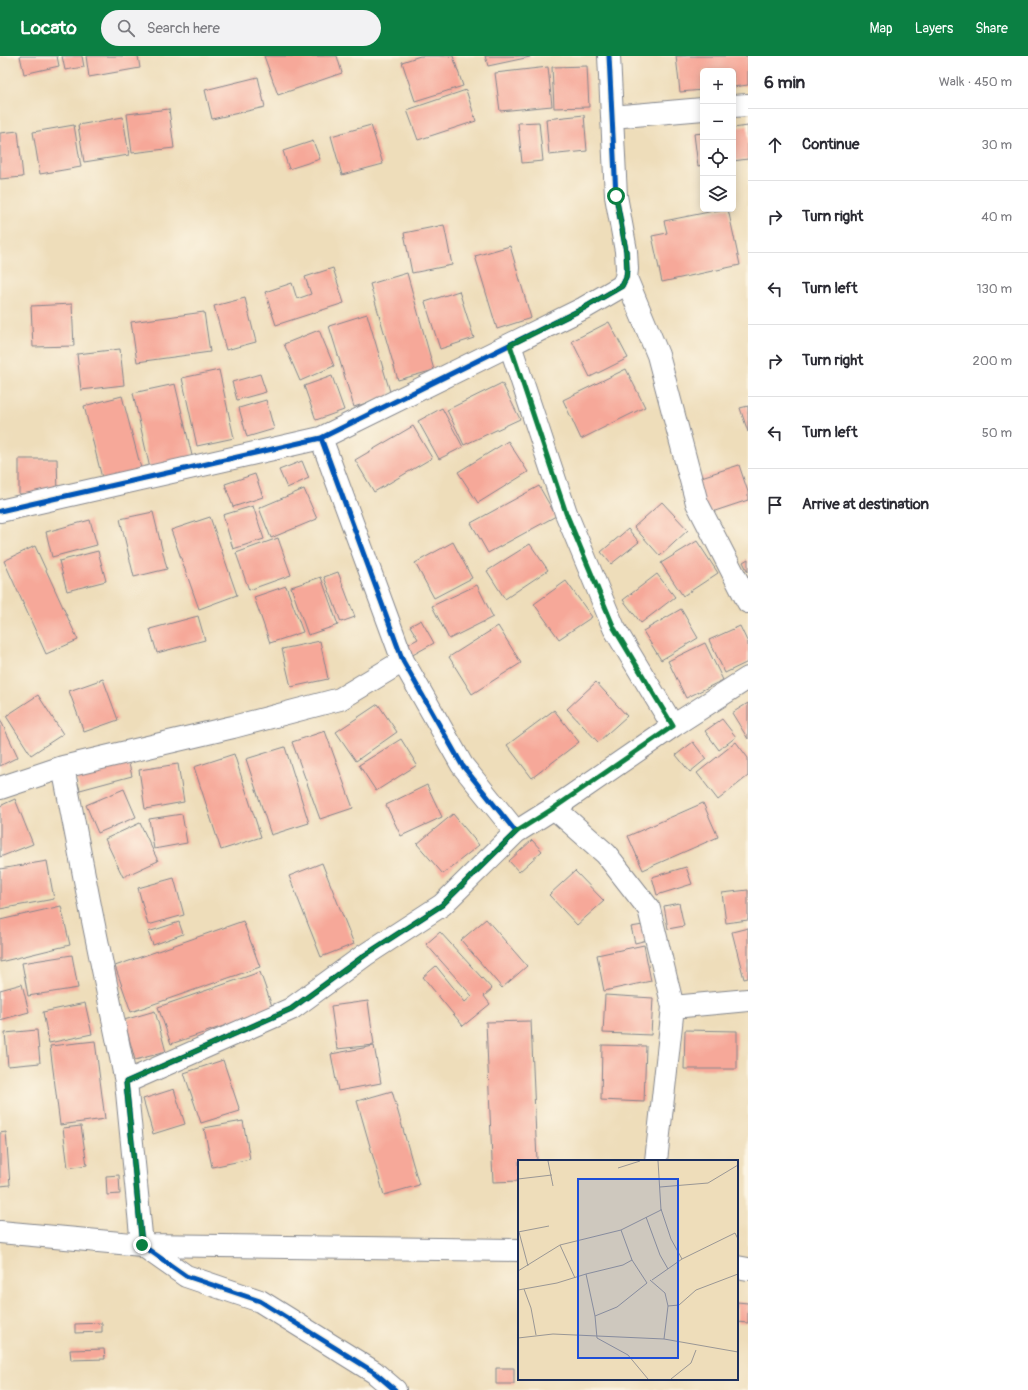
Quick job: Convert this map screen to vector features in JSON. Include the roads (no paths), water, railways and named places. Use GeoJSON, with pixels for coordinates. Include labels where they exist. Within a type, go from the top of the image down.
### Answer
{"type":"FeatureCollection","features":[{"type":"Feature","properties":{"kind":"street"},"geometry":{"type":"LineString","coordinates":[[0,511],[321,438],[510,345],[607,296],[622,286],[626,278],[626,251],[616,196],[609,56]]}},
{"type":"Feature","properties":{"kind":"street"},"geometry":{"type":"LineString","coordinates":[[736,106],[748,105]]}},
{"type":"Feature","properties":{"kind":"street"},"geometry":{"type":"LineString","coordinates":[[612,117],[700,109]]}},
{"type":"Feature","properties":{"kind":"street"},"geometry":{"type":"LineString","coordinates":[[626,278],[658,355],[697,503],[748,602]]}},
{"type":"Feature","properties":{"kind":"street"},"geometry":{"type":"LineString","coordinates":[[510,345],[566,513],[614,628],[673,726]]}},
{"type":"Feature","properties":{"kind":"street"},"geometry":{"type":"LineString","coordinates":[[321,438],[402,661],[462,765],[516,832]]}},
{"type":"Feature","properties":{"kind":"street"},"geometry":{"type":"LineString","coordinates":[[0,788],[63,767],[340,699],[402,661]]}},
{"type":"Feature","properties":{"kind":"street"},"geometry":{"type":"LineString","coordinates":[[126,1082],[291,1009],[365,955],[442,905],[516,832],[554,808],[673,726],[748,678]]}},
{"type":"Feature","properties":{"kind":"street"},"geometry":{"type":"LineString","coordinates":[[63,767],[126,1082],[142,1245],[186,1276],[260,1301],[374,1372],[395,1390]]}},
{"type":"Feature","properties":{"kind":"street"},"geometry":{"type":"LineString","coordinates":[[554,808],[606,854],[650,909],[673,1007],[656,1160]]}},
{"type":"Feature","properties":{"kind":"street"},"geometry":{"type":"LineString","coordinates":[[673,1007],[748,1000]]}},
{"type":"Feature","properties":{"kind":"street"},"geometry":{"type":"LineString","coordinates":[[0,1232],[142,1245],[518,1250]]}},
{"type":"Feature","properties":{"kind":"street"},"geometry":{"type":"LineString","coordinates":[[738,1267],[748,1269]]}}]}
